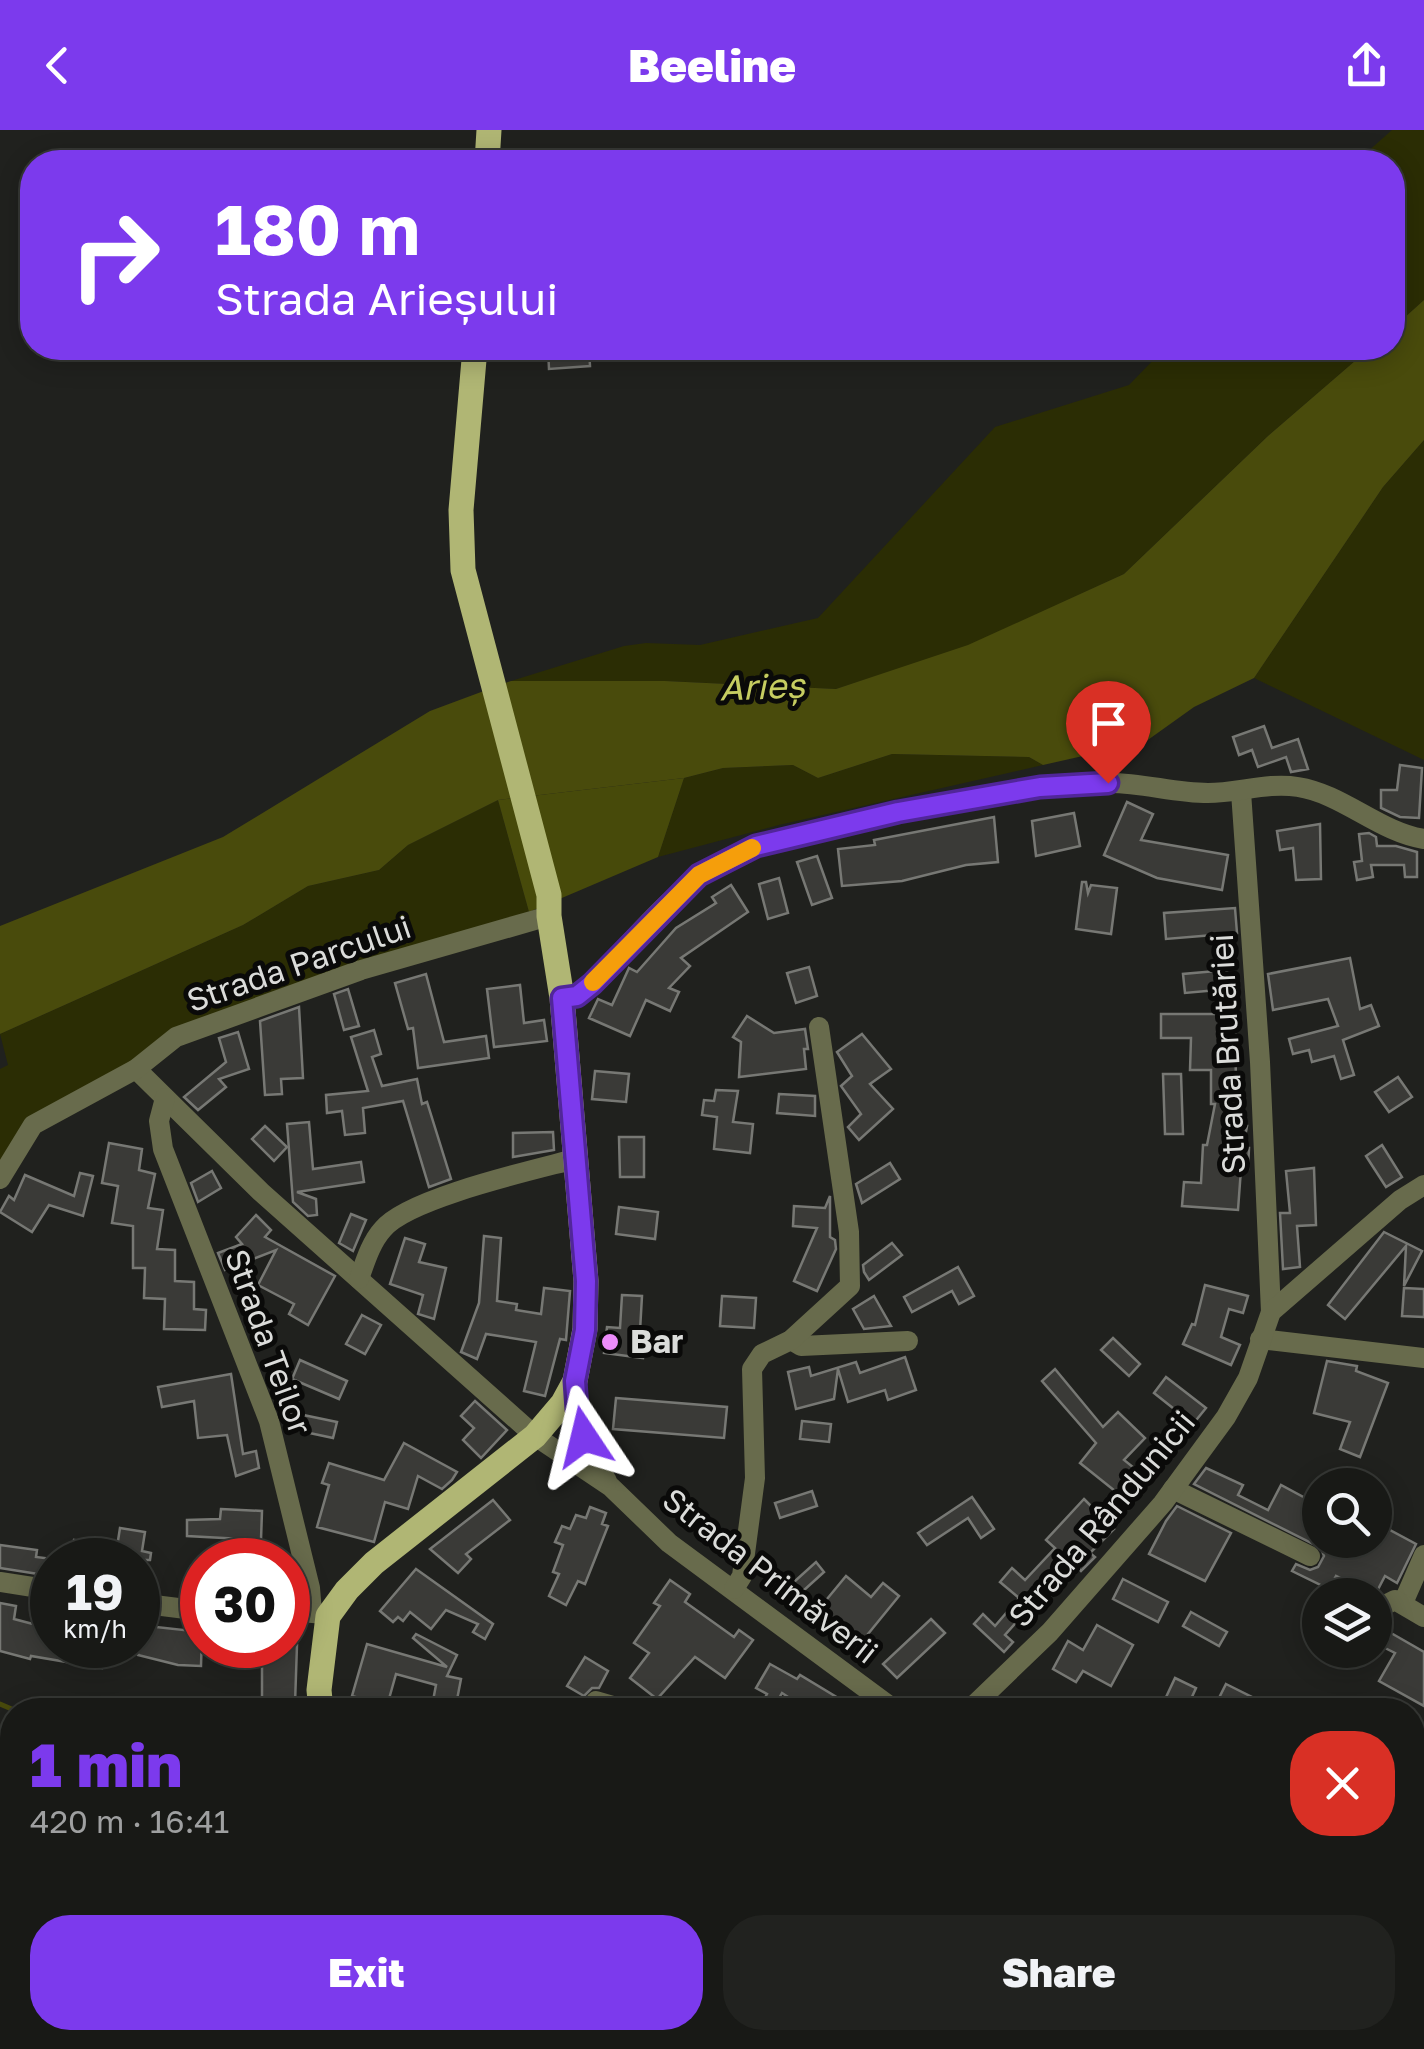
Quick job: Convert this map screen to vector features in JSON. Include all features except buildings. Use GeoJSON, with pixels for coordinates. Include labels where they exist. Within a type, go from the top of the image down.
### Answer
{"type":"FeatureCollection","features":[{"type":"Feature","properties":{"kind":"main road"},"geometry":{"type":"LineString","coordinates":[[319,1698],[320,1614],[374,1564],[535,1436],[575,1381],[586,1306],[562,998],[549,906],[463,570],[460,533],[474,360]]}},
{"type":"Feature","properties":{"kind":"street"},"geometry":{"type":"LineString","coordinates":[[562,998],[577,996],[592,984],[699,875],[756,846],[898,812],[1040,787],[1150,784],[1174,792],[1241,792],[1269,785],[1315,790],[1401,832],[1424,839]]}},
{"type":"Feature","properties":{"kind":"street","name":"Strada Brutăriei"},"geometry":{"type":"LineString","coordinates":[[1241,792],[1260,1062],[1271,1312]]}},
{"type":"Feature","properties":{"kind":"street","name":"Strada Parcului"},"geometry":{"type":"LineString","coordinates":[[0,1179],[33,1125],[136,1069],[176,1037],[549,906]]}},
{"type":"Feature","properties":{"kind":"street"},"geometry":{"type":"LineString","coordinates":[[734,1588],[742,1576],[755,1478],[752,1369],[762,1354],[791,1340],[850,1286],[849,1232],[819,1027]]}},
{"type":"Feature","properties":{"kind":"street"},"geometry":{"type":"LineString","coordinates":[[136,1069],[261,1192],[535,1436],[611,1487]]}},
{"type":"Feature","properties":{"kind":"street","name":"Strada Teilor"},"geometry":{"type":"LineString","coordinates":[[164,1098],[159,1120],[163,1149],[269,1421],[310,1588],[320,1614]]}},
{"type":"Feature","properties":{"kind":"street"},"geometry":{"type":"LineString","coordinates":[[358,1279],[384,1226],[408,1212],[466,1188],[576,1159]]}},
{"type":"Feature","properties":{"kind":"street","name":"Strada Rândunicii"},"geometry":{"type":"LineString","coordinates":[[981,1698],[1050,1632],[1173,1489],[1241,1391],[1271,1312],[1400,1200],[1424,1184]]}},
{"type":"Feature","properties":{"kind":"street"},"geometry":{"type":"LineString","coordinates":[[1260,1339],[1424,1358]]}},
{"type":"Feature","properties":{"kind":"street"},"geometry":{"type":"LineString","coordinates":[[791,1340],[802,1346],[908,1341]]}},
{"type":"Feature","properties":{"kind":"street"},"geometry":{"type":"LineString","coordinates":[[575,1381],[584,1437],[611,1487]]}},
{"type":"Feature","properties":{"kind":"street","name":"Strada Primăverii"},"geometry":{"type":"LineString","coordinates":[[611,1487],[670,1543],[879,1698]]}},
{"type":"Feature","properties":{"kind":"street"},"geometry":{"type":"LineString","coordinates":[[1173,1489],[1302,1552]]}},
{"type":"Feature","properties":{"kind":"street"},"geometry":{"type":"LineString","coordinates":[[1404,1603],[1424,1555]]}},
{"type":"Feature","properties":{"kind":"street"},"geometry":{"type":"LineString","coordinates":[[0,1582],[30,1587]]}},
{"type":"Feature","properties":{"kind":"street"},"geometry":{"type":"LineString","coordinates":[[1392,1602],[1404,1603],[1424,1617]]}},
{"type":"Feature","properties":{"kind":"street"},"geometry":{"type":"LineString","coordinates":[[310,1613],[320,1614]]}},
{"type":"Feature","properties":{"kind":"green space"},"geometry":{"type":"Polygon","coordinates":[[[1392,130],[1424,130],[1424,300],[1405,317],[1405,150],[1370,150],[1392,130]]]}},
{"type":"Feature","properties":{"kind":"green space"},"geometry":{"type":"Polygon","coordinates":[[[1153,360],[1356,360],[1268,436],[1124,574],[961,649],[836,689],[665,681],[511,681],[624,646],[700,645],[818,618],[995,427],[1129,385],[1153,360]]]}},
{"type":"Feature","properties":{"kind":"green space"},"geometry":{"type":"Polygon","coordinates":[[[1424,440],[1424,760],[1254,678],[1383,487],[1424,440]]]}},
{"type":"Feature","properties":{"kind":"green space"},"geometry":{"type":"Polygon","coordinates":[[[892,754],[1029,757],[1043,765],[779,825],[658,857],[684,778],[723,768],[793,765],[818,778],[892,754]]]}},
{"type":"Feature","properties":{"kind":"green space"},"geometry":{"type":"Polygon","coordinates":[[[498,800],[529,912],[182,1037],[37,1126],[0,1187],[0,1069],[8,1065],[0,1034],[243,925],[308,886],[379,870],[408,845],[498,800]]]}},
{"type":"Feature","properties":{"kind":"shaded area"},"geometry":{"type":"Polygon","coordinates":[[[684,778],[658,857],[529,912],[498,800],[684,778]]]}},
{"type":"Feature","properties":{"kind":"water","name":"Arieș"},"geometry":{"type":"Polygon","coordinates":[[[1424,300],[1424,440],[1383,487],[1254,678],[1194,707],[1145,742],[1043,765],[1029,757],[892,754],[818,778],[793,765],[723,768],[684,778],[498,800],[408,845],[379,870],[308,886],[243,925],[0,1034],[0,926],[223,837],[430,711],[511,681],[665,681],[836,689],[968,645],[1124,574],[1268,436],[1356,360],[1405,360],[1405,317],[1424,300]]]}},
{"type":"Feature","properties":{"kind":"slow traffic"},"geometry":{"type":"LineString","coordinates":[[593,982],[699,875],[752,848]]}},
{"type":"Feature","properties":{"kind":"place","name":"Bar"},"geometry":{"type":"Point","coordinates":[610,1342]}},
{"type":"Feature","properties":{"kind":"route"},"geometry":{"type":"LineString","coordinates":[[584,1437],[575,1381],[585,1330],[586,1281],[562,998],[577,996],[592,984],[699,875],[756,846],[898,812],[1040,787],[1108,783]]}}]}
